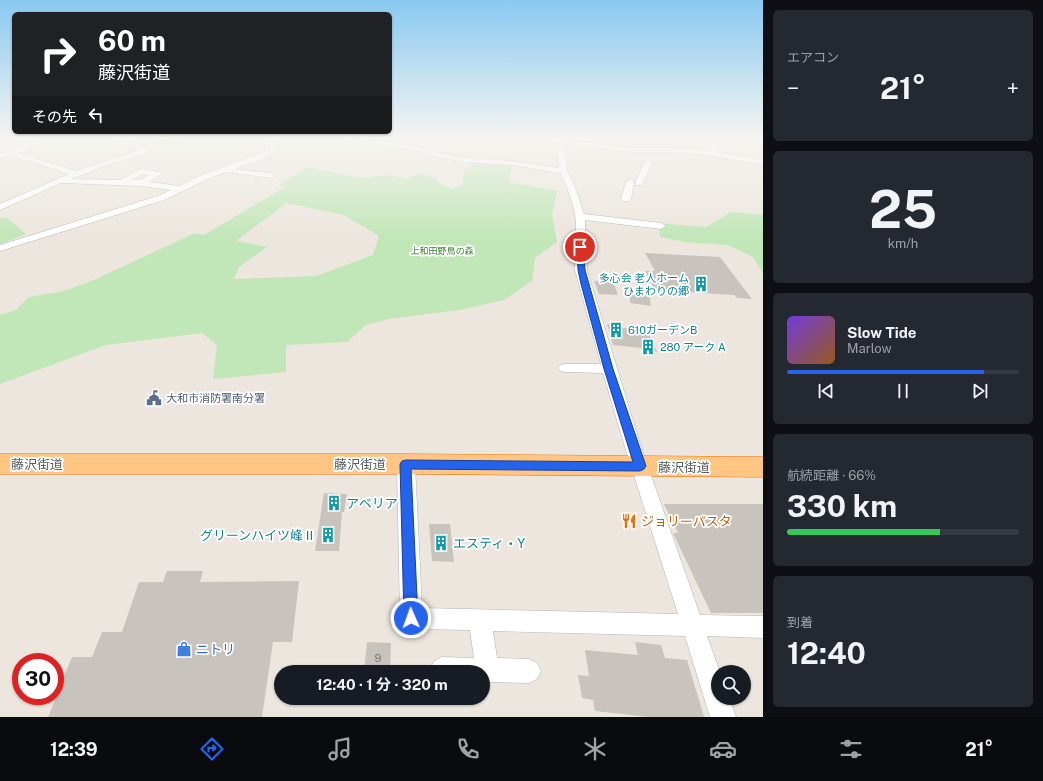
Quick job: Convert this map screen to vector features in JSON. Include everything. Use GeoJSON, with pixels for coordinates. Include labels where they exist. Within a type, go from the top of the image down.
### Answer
{"type":"FeatureCollection","features":[{"type":"Feature","properties":{"kind":"highway","name":"藤沢街道"},"geometry":{"type":"LineString","coordinates":[[0,464],[406,464],[763,467]]}},
{"type":"Feature","properties":{"kind":"street"},"geometry":{"type":"LineString","coordinates":[[70,171],[75,173]]}},
{"type":"Feature","properties":{"kind":"street"},"geometry":{"type":"LineString","coordinates":[[0,207],[79,171]]}},
{"type":"Feature","properties":{"kind":"street"},"geometry":{"type":"LineString","coordinates":[[123,182],[140,171]]}},
{"type":"Feature","properties":{"kind":"street"},"geometry":{"type":"LineString","coordinates":[[142,183],[157,174],[143,171]]}},
{"type":"Feature","properties":{"kind":"street"},"geometry":{"type":"LineString","coordinates":[[0,248],[161,198],[219,171]]}},
{"type":"Feature","properties":{"kind":"street"},"geometry":{"type":"LineString","coordinates":[[234,171],[270,176]]}},
{"type":"Feature","properties":{"kind":"street"},"geometry":{"type":"LineString","coordinates":[[563,171],[575,195],[580,216],[581,270],[608,369],[723,717]]}},
{"type":"Feature","properties":{"kind":"street"},"geometry":{"type":"LineString","coordinates":[[626,198],[634,182],[642,171]]}},
{"type":"Feature","properties":{"kind":"street"},"geometry":{"type":"LineString","coordinates":[[57,182],[123,182],[182,188]]}},
{"type":"Feature","properties":{"kind":"street"},"geometry":{"type":"LineString","coordinates":[[580,216],[660,226]]}},
{"type":"Feature","properties":{"kind":"street"},"geometry":{"type":"LineString","coordinates":[[565,368],[608,369]]}},
{"type":"Feature","properties":{"kind":"street"},"geometry":{"type":"LineString","coordinates":[[406,464],[411,618],[763,627]]}},
{"type":"Feature","properties":{"kind":"street"},"geometry":{"type":"LineString","coordinates":[[480,619],[486,665]]}},
{"type":"Feature","properties":{"kind":"street"},"geometry":{"type":"LineString","coordinates":[[490,670],[529,671]]}},
{"type":"Feature","properties":{"kind":"green space","name":"上和田野鳥の森"},"geometry":{"type":"Polygon","coordinates":[[[300,171],[329,171],[361,178],[387,175],[407,179],[420,173],[436,178],[440,184],[454,189],[463,185],[464,171],[510,171],[509,182],[557,191],[552,214],[557,242],[535,258],[532,281],[504,300],[459,310],[389,319],[366,325],[347,342],[286,345],[286,372],[213,379],[217,345],[202,333],[106,345],[0,384],[0,315],[16,310],[29,297],[64,291],[94,280],[195,233],[204,235],[285,187],[279,185],[300,171]],[[287,203],[236,241],[267,247],[239,267],[234,279],[316,276],[373,255],[379,236],[344,215],[287,203]]]}},
{"type":"Feature","properties":{"kind":"green space"},"geometry":{"type":"Polygon","coordinates":[[[731,212],[763,215],[763,273],[753,257],[728,245],[686,242],[660,237],[658,223],[706,227],[731,212]]]}},
{"type":"Feature","properties":{"kind":"green space"},"geometry":{"type":"Polygon","coordinates":[[[6,217],[26,234],[0,244],[0,219],[6,217]]]}},
{"type":"Feature","properties":{"kind":"building","name":"多心会 老人ホーム ひまわりの郷"},"geometry":{"type":"Polygon","coordinates":[[[645,253],[720,257],[752,299],[737,298],[734,295],[655,290],[645,271],[655,271],[645,253]]]}},
{"type":"Feature","properties":{"kind":"building"},"geometry":{"type":"Polygon","coordinates":[[[594,281],[613,282],[618,295],[599,294],[594,281]]]}},
{"type":"Feature","properties":{"kind":"building"},"geometry":{"type":"Polygon","coordinates":[[[630,290],[649,293],[651,306],[630,303],[630,290]]]}},
{"type":"Feature","properties":{"kind":"building"},"geometry":{"type":"Polygon","coordinates":[[[607,324],[621,325],[622,328],[647,330],[657,352],[643,351],[641,348],[613,345],[607,324]]]}},
{"type":"Feature","properties":{"kind":"building"},"geometry":{"type":"Polygon","coordinates":[[[324,493],[347,494],[344,512],[342,512],[339,551],[315,551],[324,493]]]}},
{"type":"Feature","properties":{"kind":"building"},"geometry":{"type":"Polygon","coordinates":[[[664,504],[763,504],[763,613],[711,613],[673,533],[678,533],[664,504]]]}},
{"type":"Feature","properties":{"kind":"building","name":"エスティ・Y"},"geometry":{"type":"Polygon","coordinates":[[[429,524],[450,524],[454,562],[432,561],[429,524]]]}},
{"type":"Feature","properties":{"kind":"building","name":"ニトリ"},"geometry":{"type":"Polygon","coordinates":[[[167,571],[203,571],[200,582],[299,581],[292,642],[273,642],[262,717],[48,717],[53,705],[64,705],[64,676],[72,657],[92,657],[102,632],[122,632],[139,582],[163,582],[167,571]]]}},
{"type":"Feature","properties":{"kind":"building"},"geometry":{"type":"Polygon","coordinates":[[[367,642],[391,643],[390,665],[365,665],[367,642]]]}},
{"type":"Feature","properties":{"kind":"building"},"geometry":{"type":"Polygon","coordinates":[[[635,642],[661,645],[665,658],[687,660],[704,717],[648,717],[595,711],[593,700],[582,698],[578,675],[589,676],[585,650],[638,655],[635,642]]]}},
{"type":"Feature","properties":{"kind":"place","name":"多心会 老人ホーム ひまわりの郷"},"geometry":{"type":"Point","coordinates":[701,284]}},
{"type":"Feature","properties":{"kind":"place","name":"610ガーデンB"},"geometry":{"type":"Point","coordinates":[616,330]}},
{"type":"Feature","properties":{"kind":"place","name":"280 アーク A"},"geometry":{"type":"Point","coordinates":[648,347]}},
{"type":"Feature","properties":{"kind":"place","name":"大和市消防署南分署"},"geometry":{"type":"Point","coordinates":[154,398]}},
{"type":"Feature","properties":{"kind":"place","name":"アベリア"},"geometry":{"type":"Point","coordinates":[334,503]}},
{"type":"Feature","properties":{"kind":"place","name":"ジョリーパスタ"},"geometry":{"type":"Point","coordinates":[629,521]}},
{"type":"Feature","properties":{"kind":"place","name":"グリーンハイツ峰Ⅱ"},"geometry":{"type":"Point","coordinates":[328,535]}},
{"type":"Feature","properties":{"kind":"place","name":"エスティ・Y"},"geometry":{"type":"Point","coordinates":[441,543]}},
{"type":"Feature","properties":{"kind":"place","name":"ニトリ"},"geometry":{"type":"Point","coordinates":[184,649]}},
{"type":"Feature","properties":{"kind":"route"},"geometry":{"type":"LineString","coordinates":[[411,618],[406,464],[640,466],[608,369],[581,270],[580,247]]}}]}
